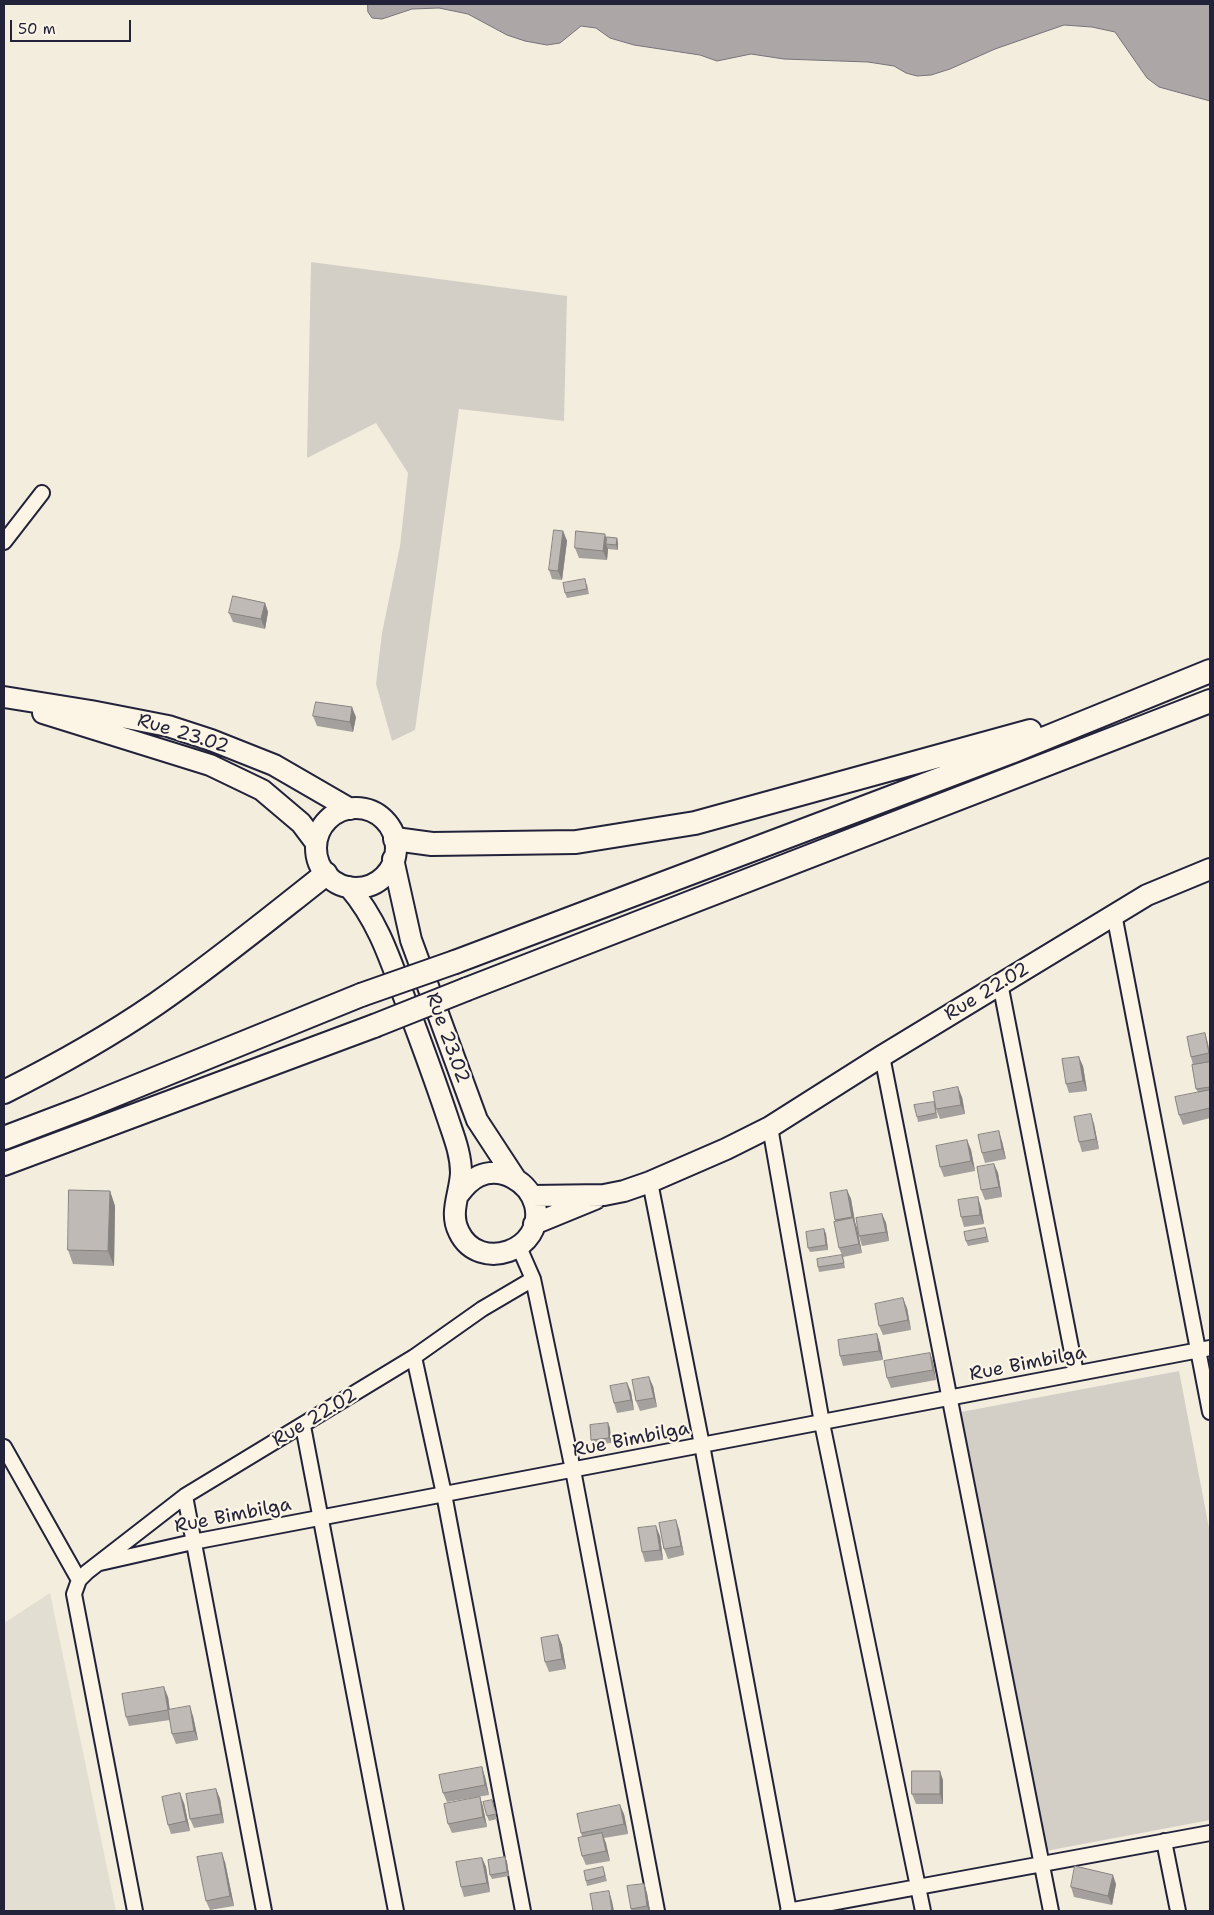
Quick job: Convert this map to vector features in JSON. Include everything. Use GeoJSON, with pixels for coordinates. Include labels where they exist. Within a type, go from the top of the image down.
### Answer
{"type":"FeatureCollection","features":[{"type":"Feature","properties":{"kind":"main road"},"geometry":{"type":"LineString","coordinates":[[4,1138],[362,995],[455,962],[1011,752],[1210,671]]}},
{"type":"Feature","properties":{"kind":"main road"},"geometry":{"type":"LineString","coordinates":[[4,1164],[374,1026],[1210,700]]}},
{"type":"Feature","properties":{"kind":"main road"},"geometry":{"type":"LineString","coordinates":[[394,849],[432,844],[576,842],[695,823],[1137,701]]}},
{"type":"Feature","properties":{"kind":"main road"},"geometry":{"type":"LineString","coordinates":[[4,1092],[61,1063],[156,1004],[266,922],[326,874]]}},
{"type":"Feature","properties":{"kind":"street"},"geometry":{"type":"LineString","coordinates":[[4,542],[42,493]]}},
{"type":"Feature","properties":{"kind":"street","name":"Rue 23.02"},"geometry":{"type":"LineString","coordinates":[[4,698],[91,710],[168,726],[211,740],[274,765],[350,809],[370,810],[381,817],[390,827],[411,940],[477,1120],[515,1178],[532,1196]]}},
{"type":"Feature","properties":{"kind":"street","name":"Rue 23.02"},"geometry":{"type":"LineString","coordinates":[[4,698],[210,765],[262,790],[301,823],[316,843],[319,863],[326,874],[336,882],[349,887],[364,904],[388,952],[460,1154],[459,1194],[454,1206],[454,1220],[459,1233],[468,1244],[480,1252],[493,1255],[507,1253],[519,1247]]}},
{"type":"Feature","properties":{"kind":"street"},"geometry":{"type":"LineString","coordinates":[[316,843],[323,824],[332,815],[350,809]]}},
{"type":"Feature","properties":{"kind":"street"},"geometry":{"type":"LineString","coordinates":[[349,887],[362,887],[375,883],[385,875],[394,849]]}},
{"type":"Feature","properties":{"kind":"street","name":"Rue 22.02"},"geometry":{"type":"LineString","coordinates":[[770,1126],[1114,914],[1147,895],[1210,869]]}},
{"type":"Feature","properties":{"kind":"street"},"geometry":{"type":"LineString","coordinates":[[1114,914],[1204,1349],[1210,1412]]}},
{"type":"Feature","properties":{"kind":"street"},"geometry":{"type":"LineString","coordinates":[[1000,983],[1076,1373]]}},
{"type":"Feature","properties":{"kind":"street"},"geometry":{"type":"LineString","coordinates":[[882,1056],[1051,1911]]}},
{"type":"Feature","properties":{"kind":"street"},"geometry":{"type":"LineString","coordinates":[[657,1911],[573,1470],[533,1279],[519,1247],[527,1239],[534,1224],[535,1207],[532,1196],[604,1195],[624,1191],[650,1182],[726,1149],[770,1126],[822,1423],[923,1911]]}},
{"type":"Feature","properties":{"kind":"street"},"geometry":{"type":"LineString","coordinates":[[459,1194],[468,1183],[480,1176],[492,1173],[504,1174],[515,1178]]}},
{"type":"Feature","properties":{"kind":"street"},"geometry":{"type":"LineString","coordinates":[[650,1182],[702,1445],[789,1911],[1210,1833]]}},
{"type":"Feature","properties":{"kind":"street"},"geometry":{"type":"LineString","coordinates":[[534,1224],[604,1195]]}},
{"type":"Feature","properties":{"kind":"street","name":"Rue 22.02"},"geometry":{"type":"LineString","coordinates":[[100,1563],[185,1496],[414,1357],[482,1309],[533,1279]]}},
{"type":"Feature","properties":{"kind":"street","name":"Rue Bimbilga"},"geometry":{"type":"LineString","coordinates":[[79,1580],[100,1563],[192,1542],[1204,1349]]}},
{"type":"Feature","properties":{"kind":"street"},"geometry":{"type":"LineString","coordinates":[[414,1357],[444,1494],[523,1911]]}},
{"type":"Feature","properties":{"kind":"street"},"geometry":{"type":"LineString","coordinates":[[303,1426],[396,1911]]}},
{"type":"Feature","properties":{"kind":"street"},"geometry":{"type":"LineString","coordinates":[[4,1447],[79,1580],[74,1594],[135,1911]]}},
{"type":"Feature","properties":{"kind":"street"},"geometry":{"type":"LineString","coordinates":[[185,1496],[192,1542],[264,1911]]}},
{"type":"Feature","properties":{"kind":"street"},"geometry":{"type":"LineString","coordinates":[[1164,1841],[1178,1911]]}},
{"type":"Feature","properties":{"kind":"shaded area"},"geometry":{"type":"Polygon","coordinates":[[[368,4],[1210,4],[1210,101],[1159,87],[1147,78],[1115,32],[1092,27],[1064,25],[995,49],[950,69],[931,75],[917,76],[906,73],[894,66],[868,62],[784,59],[751,54],[717,61],[700,55],[634,45],[610,38],[596,28],[581,26],[560,43],[547,45],[507,35],[468,14],[439,8],[412,9],[382,19],[372,18],[368,12],[368,4]]]}},
{"type":"Feature","properties":{"kind":"shaded area"},"geometry":{"type":"Polygon","coordinates":[[[311,262],[567,296],[564,421],[459,409],[415,730],[392,741],[376,684],[382,633],[400,546],[408,473],[376,423],[307,458],[311,262]]]}},
{"type":"Feature","properties":{"kind":"shaded area"},"geometry":{"type":"Polygon","coordinates":[[[1179,1371],[1210,1533],[1210,1820],[1046,1851],[961,1412],[1179,1371]]]}},
{"type":"Feature","properties":{"kind":"shaded area"},"geometry":{"type":"Polygon","coordinates":[[[50,1593],[116,1911],[4,1911],[4,1623],[50,1593]]]}},
{"type":"Feature","properties":{"kind":"building"},"geometry":{"type":"Polygon","coordinates":[[[554,530],[563,531],[558,571],[549,570],[554,530]]]}},
{"type":"Feature","properties":{"kind":"building"},"geometry":{"type":"Polygon","coordinates":[[[576,531],[605,534],[603,551],[575,548],[576,531]]]}},
{"type":"Feature","properties":{"kind":"building"},"geometry":{"type":"Polygon","coordinates":[[[607,537],[617,538],[616,545],[606,544],[607,537]]]}},
{"type":"Feature","properties":{"kind":"building"},"geometry":{"type":"Polygon","coordinates":[[[585,579],[587,589],[565,593],[563,583],[585,579]]]}},
{"type":"Feature","properties":{"kind":"building"},"geometry":{"type":"Polygon","coordinates":[[[233,596],[265,603],[261,619],[229,613],[233,596]]]}},
{"type":"Feature","properties":{"kind":"building"},"geometry":{"type":"Polygon","coordinates":[[[316,702],[352,707],[350,722],[313,716],[316,702]]]}},
{"type":"Feature","properties":{"kind":"building"},"geometry":{"type":"Polygon","coordinates":[[[1205,1033],[1209,1053],[1191,1057],[1187,1037],[1205,1033]]]}},
{"type":"Feature","properties":{"kind":"building"},"geometry":{"type":"Polygon","coordinates":[[[1079,1057],[1083,1081],[1066,1084],[1062,1059],[1079,1057]]]}},
{"type":"Feature","properties":{"kind":"building"},"geometry":{"type":"Polygon","coordinates":[[[1210,1062],[1210,1087],[1196,1089],[1192,1065],[1210,1062]]]}},
{"type":"Feature","properties":{"kind":"building"},"geometry":{"type":"Polygon","coordinates":[[[958,1087],[961,1105],[936,1109],[933,1092],[958,1087]]]}},
{"type":"Feature","properties":{"kind":"building"},"geometry":{"type":"Polygon","coordinates":[[[1210,1090],[1210,1108],[1179,1115],[1175,1097],[1210,1090]]]}},
{"type":"Feature","properties":{"kind":"building"},"geometry":{"type":"Polygon","coordinates":[[[934,1102],[936,1113],[917,1117],[914,1105],[934,1102]]]}},
{"type":"Feature","properties":{"kind":"building"},"geometry":{"type":"Polygon","coordinates":[[[1091,1114],[1096,1139],[1079,1142],[1074,1117],[1091,1114]]]}},
{"type":"Feature","properties":{"kind":"building"},"geometry":{"type":"Polygon","coordinates":[[[999,1131],[1002,1149],[982,1153],[978,1135],[999,1131]]]}},
{"type":"Feature","properties":{"kind":"building"},"geometry":{"type":"Polygon","coordinates":[[[967,1140],[971,1161],[940,1167],[936,1146],[967,1140]]]}},
{"type":"Feature","properties":{"kind":"building"},"geometry":{"type":"Polygon","coordinates":[[[994,1164],[999,1187],[981,1190],[977,1167],[994,1164]]]}},
{"type":"Feature","properties":{"kind":"building"},"geometry":{"type":"Polygon","coordinates":[[[69,1190],[110,1191],[108,1251],[68,1250],[69,1190]]]}},
{"type":"Feature","properties":{"kind":"building"},"geometry":{"type":"Polygon","coordinates":[[[847,1190],[852,1217],[835,1220],[830,1193],[847,1190]]]}},
{"type":"Feature","properties":{"kind":"building"},"geometry":{"type":"Polygon","coordinates":[[[978,1197],[980,1215],[961,1217],[958,1200],[978,1197]]]}},
{"type":"Feature","properties":{"kind":"building"},"geometry":{"type":"Polygon","coordinates":[[[882,1214],[886,1232],[859,1236],[856,1218],[882,1214]]]}},
{"type":"Feature","properties":{"kind":"building"},"geometry":{"type":"Polygon","coordinates":[[[853,1218],[859,1244],[839,1248],[834,1222],[853,1218]]]}},
{"type":"Feature","properties":{"kind":"building"},"geometry":{"type":"Polygon","coordinates":[[[985,1228],[987,1237],[966,1241],[964,1232],[985,1228]]]}},
{"type":"Feature","properties":{"kind":"building"},"geometry":{"type":"Polygon","coordinates":[[[824,1229],[826,1245],[808,1248],[806,1232],[824,1229]]]}},
{"type":"Feature","properties":{"kind":"building"},"geometry":{"type":"Polygon","coordinates":[[[842,1255],[844,1263],[818,1267],[817,1259],[842,1255]]]}},
{"type":"Feature","properties":{"kind":"building"},"geometry":{"type":"Polygon","coordinates":[[[903,1298],[908,1320],[879,1326],[875,1304],[903,1298]]]}},
{"type":"Feature","properties":{"kind":"building"},"geometry":{"type":"Polygon","coordinates":[[[877,1334],[879,1351],[840,1356],[838,1340],[877,1334]]]}},
{"type":"Feature","properties":{"kind":"building"},"geometry":{"type":"Polygon","coordinates":[[[930,1353],[933,1370],[887,1378],[884,1361],[930,1353]]]}},
{"type":"Feature","properties":{"kind":"building"},"geometry":{"type":"Polygon","coordinates":[[[649,1377],[654,1398],[636,1401],[632,1380],[649,1377]]]}},
{"type":"Feature","properties":{"kind":"building"},"geometry":{"type":"Polygon","coordinates":[[[627,1383],[631,1400],[614,1403],[610,1386],[627,1383]]]}},
{"type":"Feature","properties":{"kind":"building"},"geometry":{"type":"Polygon","coordinates":[[[608,1423],[609,1438],[591,1440],[590,1425],[608,1423]]]}},
{"type":"Feature","properties":{"kind":"building"},"geometry":{"type":"Polygon","coordinates":[[[676,1520],[681,1546],[664,1549],[659,1523],[676,1520]]]}},
{"type":"Feature","properties":{"kind":"building"},"geometry":{"type":"Polygon","coordinates":[[[656,1526],[660,1550],[642,1552],[638,1528],[656,1526]]]}},
{"type":"Feature","properties":{"kind":"building"},"geometry":{"type":"Polygon","coordinates":[[[558,1635],[562,1659],[545,1662],[541,1638],[558,1635]]]}},
{"type":"Feature","properties":{"kind":"building"},"geometry":{"type":"Polygon","coordinates":[[[164,1687],[168,1710],[126,1717],[122,1694],[164,1687]]]}},
{"type":"Feature","properties":{"kind":"building"},"geometry":{"type":"Polygon","coordinates":[[[190,1706],[194,1731],[172,1734],[168,1710],[190,1706]]]}},
{"type":"Feature","properties":{"kind":"building"},"geometry":{"type":"Polygon","coordinates":[[[482,1767],[485,1785],[443,1793],[439,1775],[482,1767]]]}},
{"type":"Feature","properties":{"kind":"building"},"geometry":{"type":"Polygon","coordinates":[[[912,1771],[940,1771],[940,1794],[912,1794],[912,1771]]]}},
{"type":"Feature","properties":{"kind":"building"},"geometry":{"type":"Polygon","coordinates":[[[216,1789],[221,1814],[190,1819],[186,1794],[216,1789]]]}},
{"type":"Feature","properties":{"kind":"building"},"geometry":{"type":"Polygon","coordinates":[[[180,1793],[186,1821],[168,1825],[162,1797],[180,1793]]]}},
{"type":"Feature","properties":{"kind":"building"},"geometry":{"type":"Polygon","coordinates":[[[480,1797],[483,1817],[448,1824],[444,1804],[480,1797]]]}},
{"type":"Feature","properties":{"kind":"building"},"geometry":{"type":"Polygon","coordinates":[[[492,1800],[496,1814],[487,1816],[483,1802],[492,1800]]]}},
{"type":"Feature","properties":{"kind":"building"},"geometry":{"type":"Polygon","coordinates":[[[620,1805],[624,1824],[581,1833],[577,1814],[620,1805]]]}},
{"type":"Feature","properties":{"kind":"building"},"geometry":{"type":"Polygon","coordinates":[[[602,1833],[606,1851],[582,1856],[578,1838],[602,1833]]]}},
{"type":"Feature","properties":{"kind":"building"},"geometry":{"type":"Polygon","coordinates":[[[222,1853],[230,1896],[206,1901],[197,1857],[222,1853]]]}},
{"type":"Feature","properties":{"kind":"building"},"geometry":{"type":"Polygon","coordinates":[[[505,1857],[507,1872],[490,1875],[488,1860],[505,1857]]]}},
{"type":"Feature","properties":{"kind":"building"},"geometry":{"type":"Polygon","coordinates":[[[482,1858],[487,1883],[461,1887],[456,1862],[482,1858]]]}},
{"type":"Feature","properties":{"kind":"building"},"geometry":{"type":"Polygon","coordinates":[[[1075,1866],[1113,1875],[1108,1896],[1071,1887],[1075,1866]]]}},
{"type":"Feature","properties":{"kind":"building"},"geometry":{"type":"Polygon","coordinates":[[[603,1867],[605,1876],[586,1881],[584,1871],[603,1867]]]}},
{"type":"Feature","properties":{"kind":"building"},"geometry":{"type":"Polygon","coordinates":[[[644,1884],[647,1906],[631,1909],[627,1886],[644,1884]]]}},
{"type":"Feature","properties":{"kind":"building"},"geometry":{"type":"Polygon","coordinates":[[[609,1891],[612,1911],[593,1911],[590,1894],[609,1891]]]}}]}
